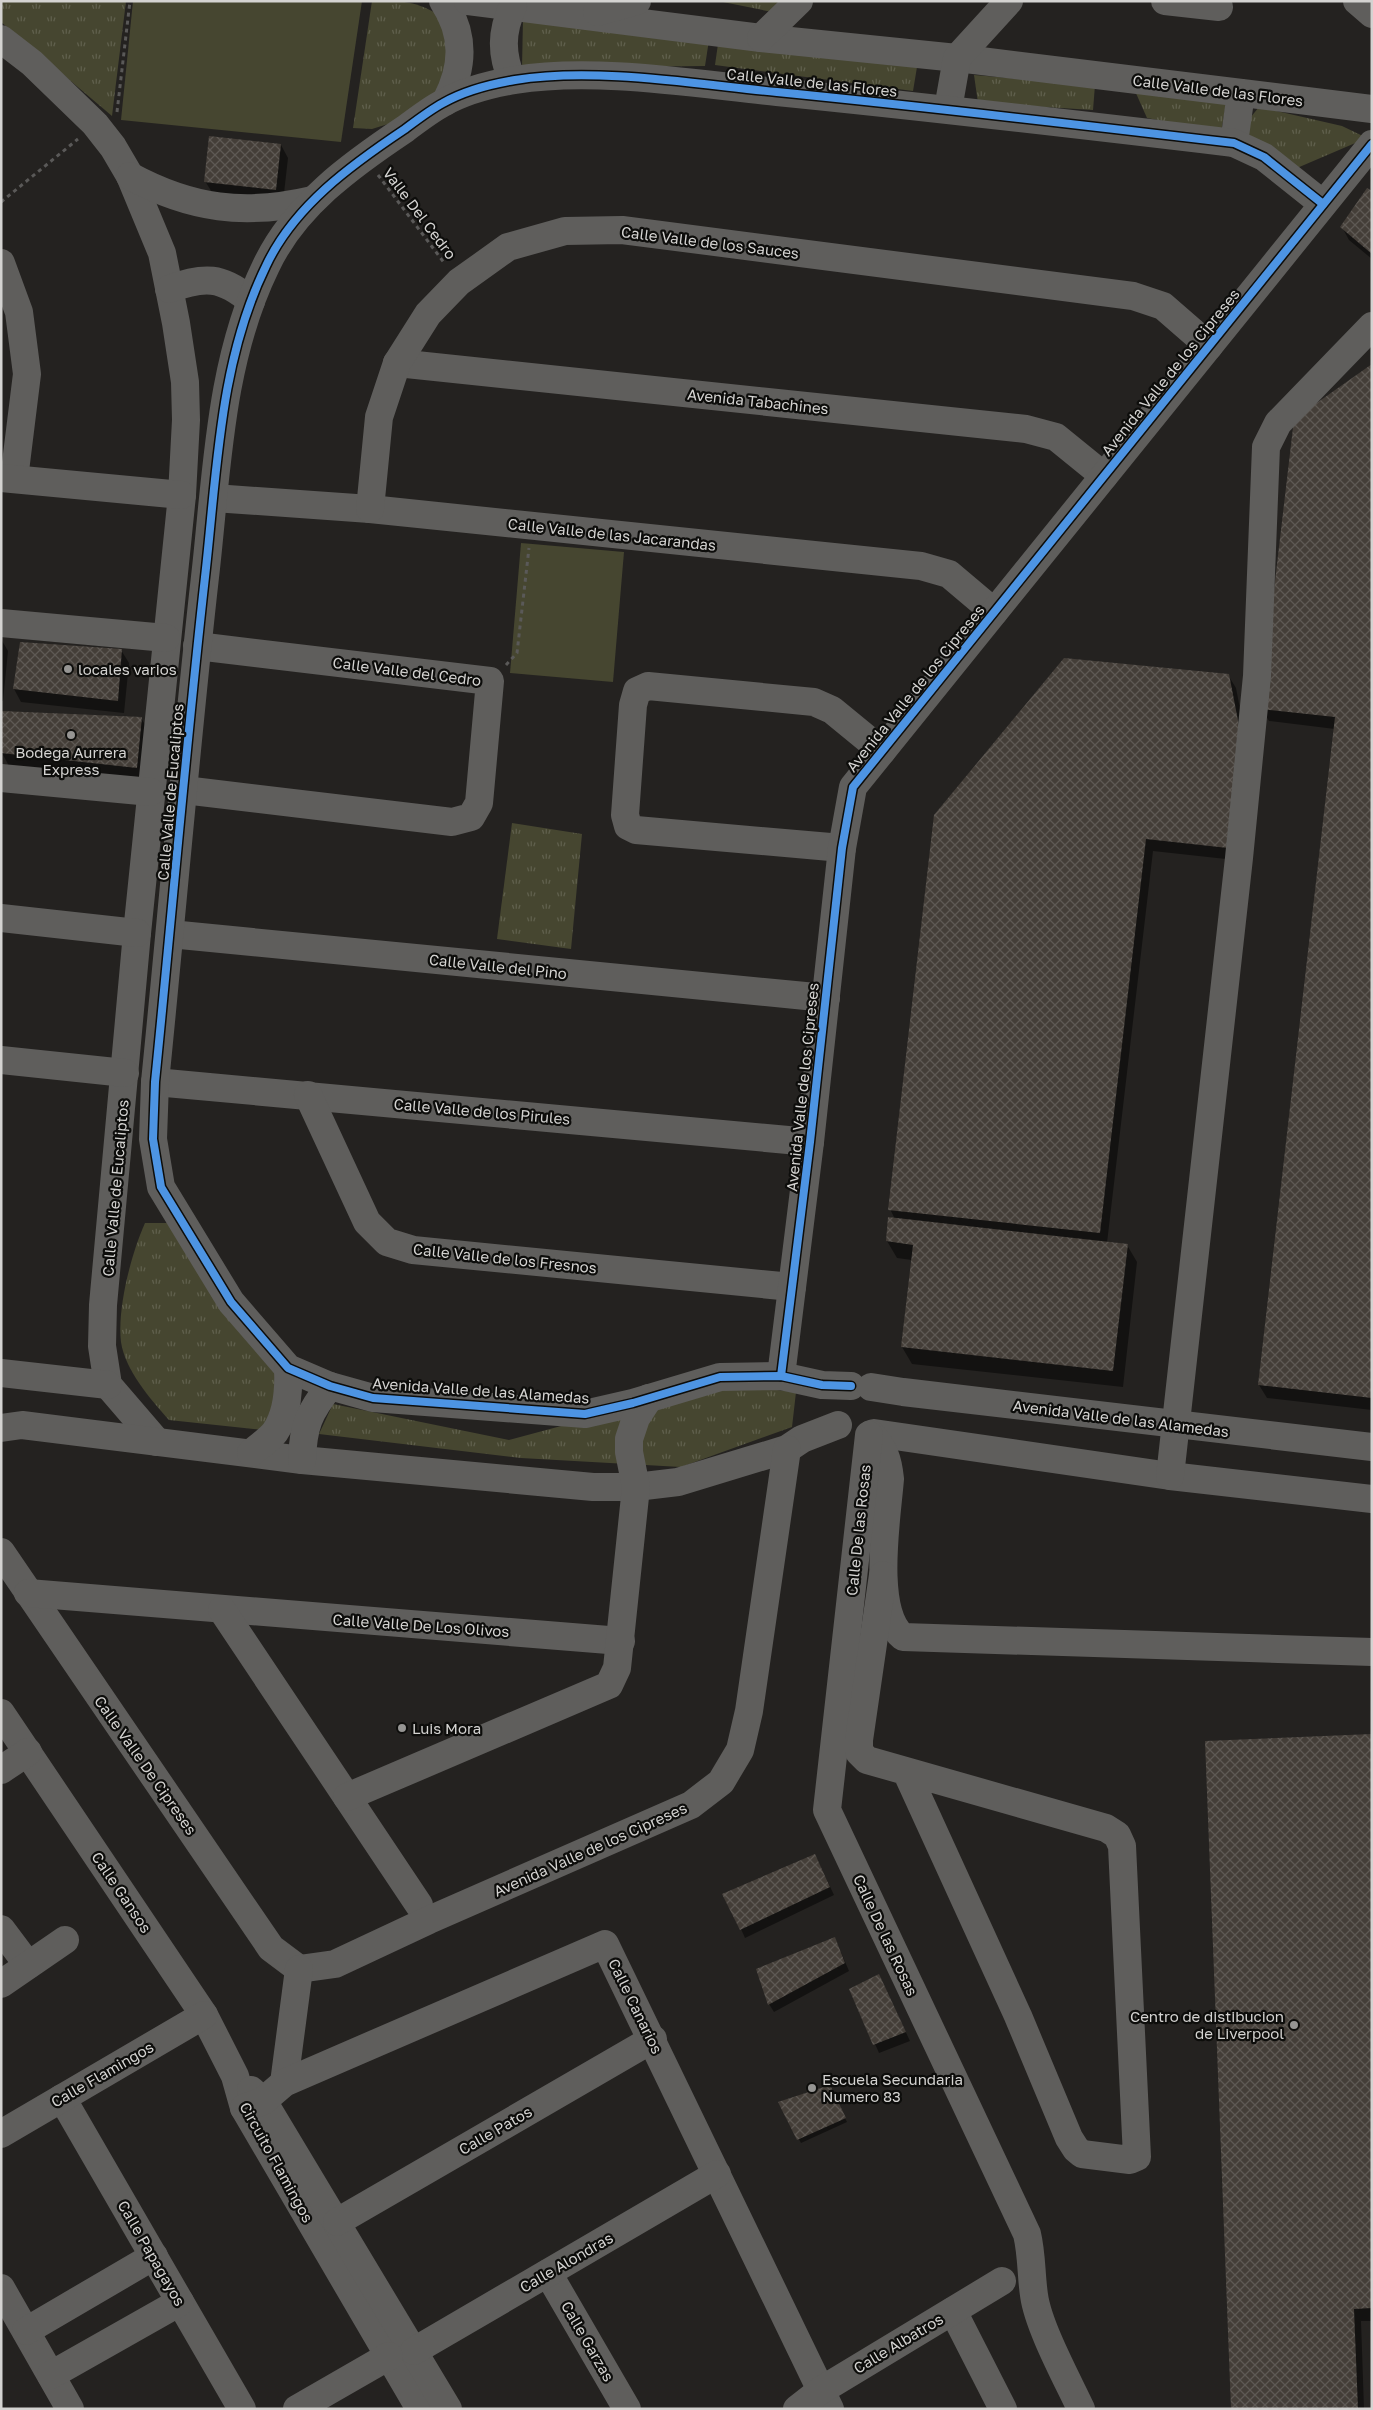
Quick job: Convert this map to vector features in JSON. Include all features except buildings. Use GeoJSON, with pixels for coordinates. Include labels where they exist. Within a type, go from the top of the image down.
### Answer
{"type":"FeatureCollection","features":[{"type":"Feature","properties":{"kind":"street"},"geometry":{"type":"LineString","coordinates":[[443,1],[451,13],[457,30],[460,48],[457,76],[446,101]]}},
{"type":"Feature","properties":{"kind":"street","name":"Calle Valle de las Flores"},"geometry":{"type":"LineString","coordinates":[[468,1],[761,38],[957,58],[1372,109]]}},
{"type":"Feature","properties":{"kind":"street"},"geometry":{"type":"LineString","coordinates":[[586,15],[637,1]]}},
{"type":"Feature","properties":{"kind":"street"},"geometry":{"type":"LineString","coordinates":[[761,38],[798,1]]}},
{"type":"Feature","properties":{"kind":"street"},"geometry":{"type":"LineString","coordinates":[[948,109],[957,58],[1009,1]]}},
{"type":"Feature","properties":{"kind":"street"},"geometry":{"type":"LineString","coordinates":[[1165,1],[1218,7]]}},
{"type":"Feature","properties":{"kind":"street"},"geometry":{"type":"LineString","coordinates":[[1357,1],[1372,14]]}},
{"type":"Feature","properties":{"kind":"street"},"geometry":{"type":"LineString","coordinates":[[512,80],[506,66],[503,36],[513,6]]}},
{"type":"Feature","properties":{"kind":"street"},"geometry":{"type":"LineString","coordinates":[[1,39],[32,63],[95,124],[113,147],[130,176],[179,198],[206,205],[260,209],[313,200]]}},
{"type":"Feature","properties":{"kind":"street","name":"Calle Valle de las Flores"},"geometry":{"type":"LineString","coordinates":[[313,200],[364,157],[446,101],[478,89],[512,80],[554,76],[596,76],[670,81],[948,109],[1234,143],[1264,158],[1323,204]]}},
{"type":"Feature","properties":{"kind":"street"},"geometry":{"type":"LineString","coordinates":[[1234,143],[1241,93]]}},
{"type":"Feature","properties":{"kind":"street","name":"Avenida Valle de los Cipreses"},"geometry":{"type":"LineString","coordinates":[[781,1376],[810,1142],[842,848],[853,787],[1372,144]]}},
{"type":"Feature","properties":{"kind":"street","name":"Calle Valle de Eucaliptos"},"geometry":{"type":"LineString","coordinates":[[108,1385],[102,1346],[104,1305],[137,934],[182,495],[186,420],[185,382],[162,254],[130,176]]}},
{"type":"Feature","properties":{"kind":"street","name":"Calle Valle de Eucaliptos"},"geometry":{"type":"LineString","coordinates":[[288,1368],[230,1302],[161,1187],[153,1139],[155,1082],[197,646],[226,396],[235,348],[267,262],[287,232],[313,200]]}},
{"type":"Feature","properties":{"kind":"street","name":"Calle Valle de los Sauces"},"geometry":{"type":"LineString","coordinates":[[370,510],[379,416],[398,363],[428,314],[459,282],[508,246],[565,231],[622,230],[1133,296],[1163,306],[1209,346]]}},
{"type":"Feature","properties":{"kind":"street"},"geometry":{"type":"LineString","coordinates":[[1,263],[19,312],[27,374],[7,478],[182,495]]}},
{"type":"Feature","properties":{"kind":"street"},"geometry":{"type":"LineString","coordinates":[[169,289],[187,282],[206,279],[221,281],[235,287],[251,301]]}},
{"type":"Feature","properties":{"kind":"street"},"geometry":{"type":"LineString","coordinates":[[1170,1476],[1258,676],[1266,447],[1278,423],[1372,326]]}},
{"type":"Feature","properties":{"kind":"street","name":"Avenida Tabachines"},"geometry":{"type":"LineString","coordinates":[[398,363],[1026,429],[1056,437],[1104,476]]}},
{"type":"Feature","properties":{"kind":"street","name":"Calle Valle de las Jacarandas"},"geometry":{"type":"LineString","coordinates":[[214,498],[370,510],[921,566],[950,574],[994,612]]}},
{"type":"Feature","properties":{"kind":"street"},"geometry":{"type":"LineString","coordinates":[[1,623],[166,638]]}},
{"type":"Feature","properties":{"kind":"street","name":"Calle Valle del Cedro"},"geometry":{"type":"LineString","coordinates":[[184,790],[452,822],[471,817],[479,803],[490,681],[197,646]]}},
{"type":"Feature","properties":{"kind":"street"},"geometry":{"type":"LineString","coordinates":[[842,848],[636,830],[628,826],[625,806],[633,705],[637,691],[648,686],[814,702],[832,710],[882,751]]}},
{"type":"Feature","properties":{"kind":"street"},"geometry":{"type":"LineString","coordinates":[[1,778],[151,792]]}},
{"type":"Feature","properties":{"kind":"street"},"geometry":{"type":"LineString","coordinates":[[1,918],[137,934]]}},
{"type":"Feature","properties":{"kind":"street","name":"Calle Valle del Pino"},"geometry":{"type":"LineString","coordinates":[[170,934],[826,998]]}},
{"type":"Feature","properties":{"kind":"street"},"geometry":{"type":"LineString","coordinates":[[1,1060],[125,1073]]}},
{"type":"Feature","properties":{"kind":"street","name":"Calle Valle de los Pirules"},"geometry":{"type":"LineString","coordinates":[[155,1082],[810,1142]]}},
{"type":"Feature","properties":{"kind":"street","name":"Calle Valle de los Fresnos"},"geometry":{"type":"LineString","coordinates":[[308,1095],[367,1222],[387,1242],[413,1250],[792,1287]]}},
{"type":"Feature","properties":{"kind":"street"},"geometry":{"type":"LineString","coordinates":[[116,1182],[161,1187]]}},
{"type":"Feature","properties":{"kind":"street"},"geometry":{"type":"LineString","coordinates":[[252,1453],[274,1432],[283,1415],[289,1391],[288,1368]]}},
{"type":"Feature","properties":{"kind":"street","name":"Avenida Valle de las Alamedas"},"geometry":{"type":"LineString","coordinates":[[288,1368],[330,1386],[373,1398],[585,1414],[720,1378],[781,1376],[822,1385],[861,1386],[1372,1447]]}},
{"type":"Feature","properties":{"kind":"street"},"geometry":{"type":"LineString","coordinates":[[1,1374],[108,1385],[157,1442]]}},
{"type":"Feature","properties":{"kind":"street"},"geometry":{"type":"LineString","coordinates":[[302,1460],[303,1434],[307,1421],[314,1406],[330,1386]]}},
{"type":"Feature","properties":{"kind":"street"},"geometry":{"type":"LineString","coordinates":[[871,1434],[880,1427],[886,1413],[883,1397],[861,1386],[844,1390],[836,1402],[834,1410],[838,1425],[852,1435],[871,1434],[1170,1476],[1372,1499]]}},
{"type":"Feature","properties":{"kind":"street"},"geometry":{"type":"LineString","coordinates":[[347,1797],[609,1685],[617,1668],[621,1641],[636,1487],[629,1452],[629,1438],[636,1418],[649,1398]]}},
{"type":"Feature","properties":{"kind":"street"},"geometry":{"type":"LineString","coordinates":[[1,1428],[22,1425],[302,1460],[593,1487],[636,1487],[678,1482],[787,1449],[802,1439],[838,1425]]}},
{"type":"Feature","properties":{"kind":"street"},"geometry":{"type":"LineString","coordinates":[[871,1434],[883,1448],[889,1463],[890,1479],[883,1575],[859,1740],[860,1752],[867,1760],[906,1771],[1106,1828],[1117,1835],[1122,1846],[1123,1856],[1137,2157],[1130,2160],[1082,2154],[1076,2149],[906,1771]]}},
{"type":"Feature","properties":{"kind":"street","name":"Calle De las Rosas"},"geometry":{"type":"LineString","coordinates":[[871,1434],[826,1810],[1027,2234],[1032,2255],[1034,2296],[1040,2318],[1081,2409]]}},
{"type":"Feature","properties":{"kind":"street","name":"Avenida Valle de los Cipreses"},"geometry":{"type":"LineString","coordinates":[[299,1969],[336,1964],[429,1920],[691,1805],[721,1782],[740,1750],[749,1711],[787,1449]]}},
{"type":"Feature","properties":{"kind":"street","name":"Calle Valle De Cipreses"},"geometry":{"type":"LineString","coordinates":[[1,1552],[272,1948],[299,1969]]}},
{"type":"Feature","properties":{"kind":"street"},"geometry":{"type":"LineString","coordinates":[[883,1575],[889,1617],[895,1631],[903,1637],[1372,1652]]}},
{"type":"Feature","properties":{"kind":"street","name":"Calle Valle De Los Olivos"},"geometry":{"type":"LineString","coordinates":[[28,1593],[621,1641]]}},
{"type":"Feature","properties":{"kind":"street"},"geometry":{"type":"LineString","coordinates":[[222,1610],[419,1905]]}},
{"type":"Feature","properties":{"kind":"street","name":"Calle Gansos"},"geometry":{"type":"LineString","coordinates":[[1,1713],[204,2015],[234,2076]]}},
{"type":"Feature","properties":{"kind":"street"},"geometry":{"type":"LineString","coordinates":[[1,1770],[28,1752]]}},
{"type":"Feature","properties":{"kind":"street"},"geometry":{"type":"LineString","coordinates":[[1,1929],[28,1965]]}},
{"type":"Feature","properties":{"kind":"street"},"geometry":{"type":"LineString","coordinates":[[1,1984],[65,1940]]}},
{"type":"Feature","properties":{"kind":"street","name":"Calle Canarios"},"geometry":{"type":"LineString","coordinates":[[254,2105],[284,2083],[605,1944],[653,2039],[825,2400]]}},
{"type":"Feature","properties":{"kind":"street"},"geometry":{"type":"LineString","coordinates":[[284,2083],[299,1969]]}},
{"type":"Feature","properties":{"kind":"street","name":"Calle Flamingos"},"geometry":{"type":"LineString","coordinates":[[1,2134],[204,2015]]}},
{"type":"Feature","properties":{"kind":"street","name":"Calle Patos"},"geometry":{"type":"LineString","coordinates":[[337,2222],[653,2039]]}},
{"type":"Feature","properties":{"kind":"street","name":"Circuito Flamingos"},"geometry":{"type":"LineString","coordinates":[[234,2076],[337,2222],[401,2353],[420,2409]]}},
{"type":"Feature","properties":{"kind":"street","name":"Calle Papagayos"},"geometry":{"type":"LineString","coordinates":[[62,2098],[242,2409]]}},
{"type":"Feature","properties":{"kind":"street","name":"Circuito Flamingos"},"geometry":{"type":"LineString","coordinates":[[254,2105],[401,2353],[448,2409]]}},
{"type":"Feature","properties":{"kind":"street","name":"Calle Alondras"},"geometry":{"type":"LineString","coordinates":[[297,2409],[548,2273],[717,2174]]}},
{"type":"Feature","properties":{"kind":"street"},"geometry":{"type":"LineString","coordinates":[[26,2331],[154,2256]]}},
{"type":"Feature","properties":{"kind":"street","name":"Calle Garzas"},"geometry":{"type":"LineString","coordinates":[[548,2273],[627,2409]]}},
{"type":"Feature","properties":{"kind":"street","name":"Calle Albatros"},"geometry":{"type":"LineString","coordinates":[[797,2409],[825,2400],[953,2311],[1002,2281]]}},
{"type":"Feature","properties":{"kind":"street"},"geometry":{"type":"LineString","coordinates":[[1,2288],[70,2409]]}},
{"type":"Feature","properties":{"kind":"street"},"geometry":{"type":"LineString","coordinates":[[50,2375],[180,2302]]}},
{"type":"Feature","properties":{"kind":"street"},"geometry":{"type":"LineString","coordinates":[[953,2311],[1003,2409]]}},
{"type":"Feature","properties":{"kind":"path"},"geometry":{"type":"LineString","coordinates":[[113,147],[130,1]]}},
{"type":"Feature","properties":{"kind":"path"},"geometry":{"type":"LineString","coordinates":[[1,202],[95,124]]}},
{"type":"Feature","properties":{"kind":"path"},"geometry":{"type":"LineString","coordinates":[[490,681],[517,653],[531,526]]}},
{"type":"Feature","properties":{"kind":"green space"},"geometry":{"type":"Polygon","coordinates":[[[1,1],[126,1],[112,116],[1,22],[1,1]]]}},
{"type":"Feature","properties":{"kind":"green space"},"geometry":{"type":"Polygon","coordinates":[[[133,1],[362,1],[341,142],[121,120],[133,1]]]}},
{"type":"Feature","properties":{"kind":"green space"},"geometry":{"type":"Polygon","coordinates":[[[372,1],[404,2],[429,9],[450,21],[457,48],[439,97],[388,124],[372,129],[353,128],[372,1]]]}},
{"type":"Feature","properties":{"kind":"green space"},"geometry":{"type":"Polygon","coordinates":[[[718,1],[780,1],[772,12],[718,1]]]}},
{"type":"Feature","properties":{"kind":"green space"},"geometry":{"type":"Polygon","coordinates":[[[523,19],[709,40],[705,66],[522,68],[523,19]]]}},
{"type":"Feature","properties":{"kind":"green space"},"geometry":{"type":"Polygon","coordinates":[[[718,44],[918,61],[913,91],[715,65],[718,44]]]}},
{"type":"Feature","properties":{"kind":"green space"},"geometry":{"type":"Polygon","coordinates":[[[974,75],[1095,85],[1093,110],[978,103],[974,75]]]}},
{"type":"Feature","properties":{"kind":"green space"},"geometry":{"type":"Polygon","coordinates":[[[1135,91],[1226,104],[1221,132],[1147,118],[1135,91]]]}},
{"type":"Feature","properties":{"kind":"green space"},"geometry":{"type":"Polygon","coordinates":[[[1259,107],[1342,126],[1367,138],[1290,171],[1242,128],[1259,107]]]}},
{"type":"Feature","properties":{"kind":"green space"},"geometry":{"type":"Polygon","coordinates":[[[521,543],[624,552],[613,682],[510,673],[521,543]]]}},
{"type":"Feature","properties":{"kind":"green space"},"geometry":{"type":"Polygon","coordinates":[[[512,823],[582,834],[571,949],[497,939],[512,823]]]}},
{"type":"Feature","properties":{"kind":"green space"},"geometry":{"type":"Polygon","coordinates":[[[145,1223],[167,1223],[285,1380],[264,1430],[169,1420],[133,1374],[123,1353],[120,1329],[121,1314],[130,1266],[145,1223]]]}},
{"type":"Feature","properties":{"kind":"green space"},"geometry":{"type":"Polygon","coordinates":[[[748,1387],[796,1392],[792,1427],[681,1467],[521,1458],[319,1434],[333,1404],[509,1440],[695,1390],[748,1387]]]}},
{"type":"Feature","properties":{"kind":"cycle path"},"geometry":{"type":"LineString","coordinates":[[851,1386],[822,1385],[781,1376],[720,1377],[633,1403],[585,1414],[373,1398],[330,1386],[288,1368],[231,1302],[161,1187],[153,1139],[155,1082],[192,703],[222,418],[238,340],[250,303],[266,266],[292,224],[326,188],[364,157],[433,109],[451,99],[478,88],[546,76],[611,76],[679,81],[1234,143],[1264,157],[1323,204]]}},
{"type":"Feature","properties":{"kind":"cycle path"},"geometry":{"type":"LineString","coordinates":[[781,1376],[810,1142],[842,848],[853,787],[1372,144]]}},
{"type":"Feature","properties":{"kind":"place","name":"locales varios"},"geometry":{"type":"Point","coordinates":[68,669]}},
{"type":"Feature","properties":{"kind":"place","name":"Bodega Aurrera Express"},"geometry":{"type":"Point","coordinates":[71,735]}},
{"type":"Feature","properties":{"kind":"place","name":"Luis Mora"},"geometry":{"type":"Point","coordinates":[402,1728]}},
{"type":"Feature","properties":{"kind":"place","name":"Centro de distibucion de Liverpool"},"geometry":{"type":"Point","coordinates":[1294,2025]}},
{"type":"Feature","properties":{"kind":"place","name":"Escuela Secundaria Numero 83"},"geometry":{"type":"Point","coordinates":[812,2088]}}]}
